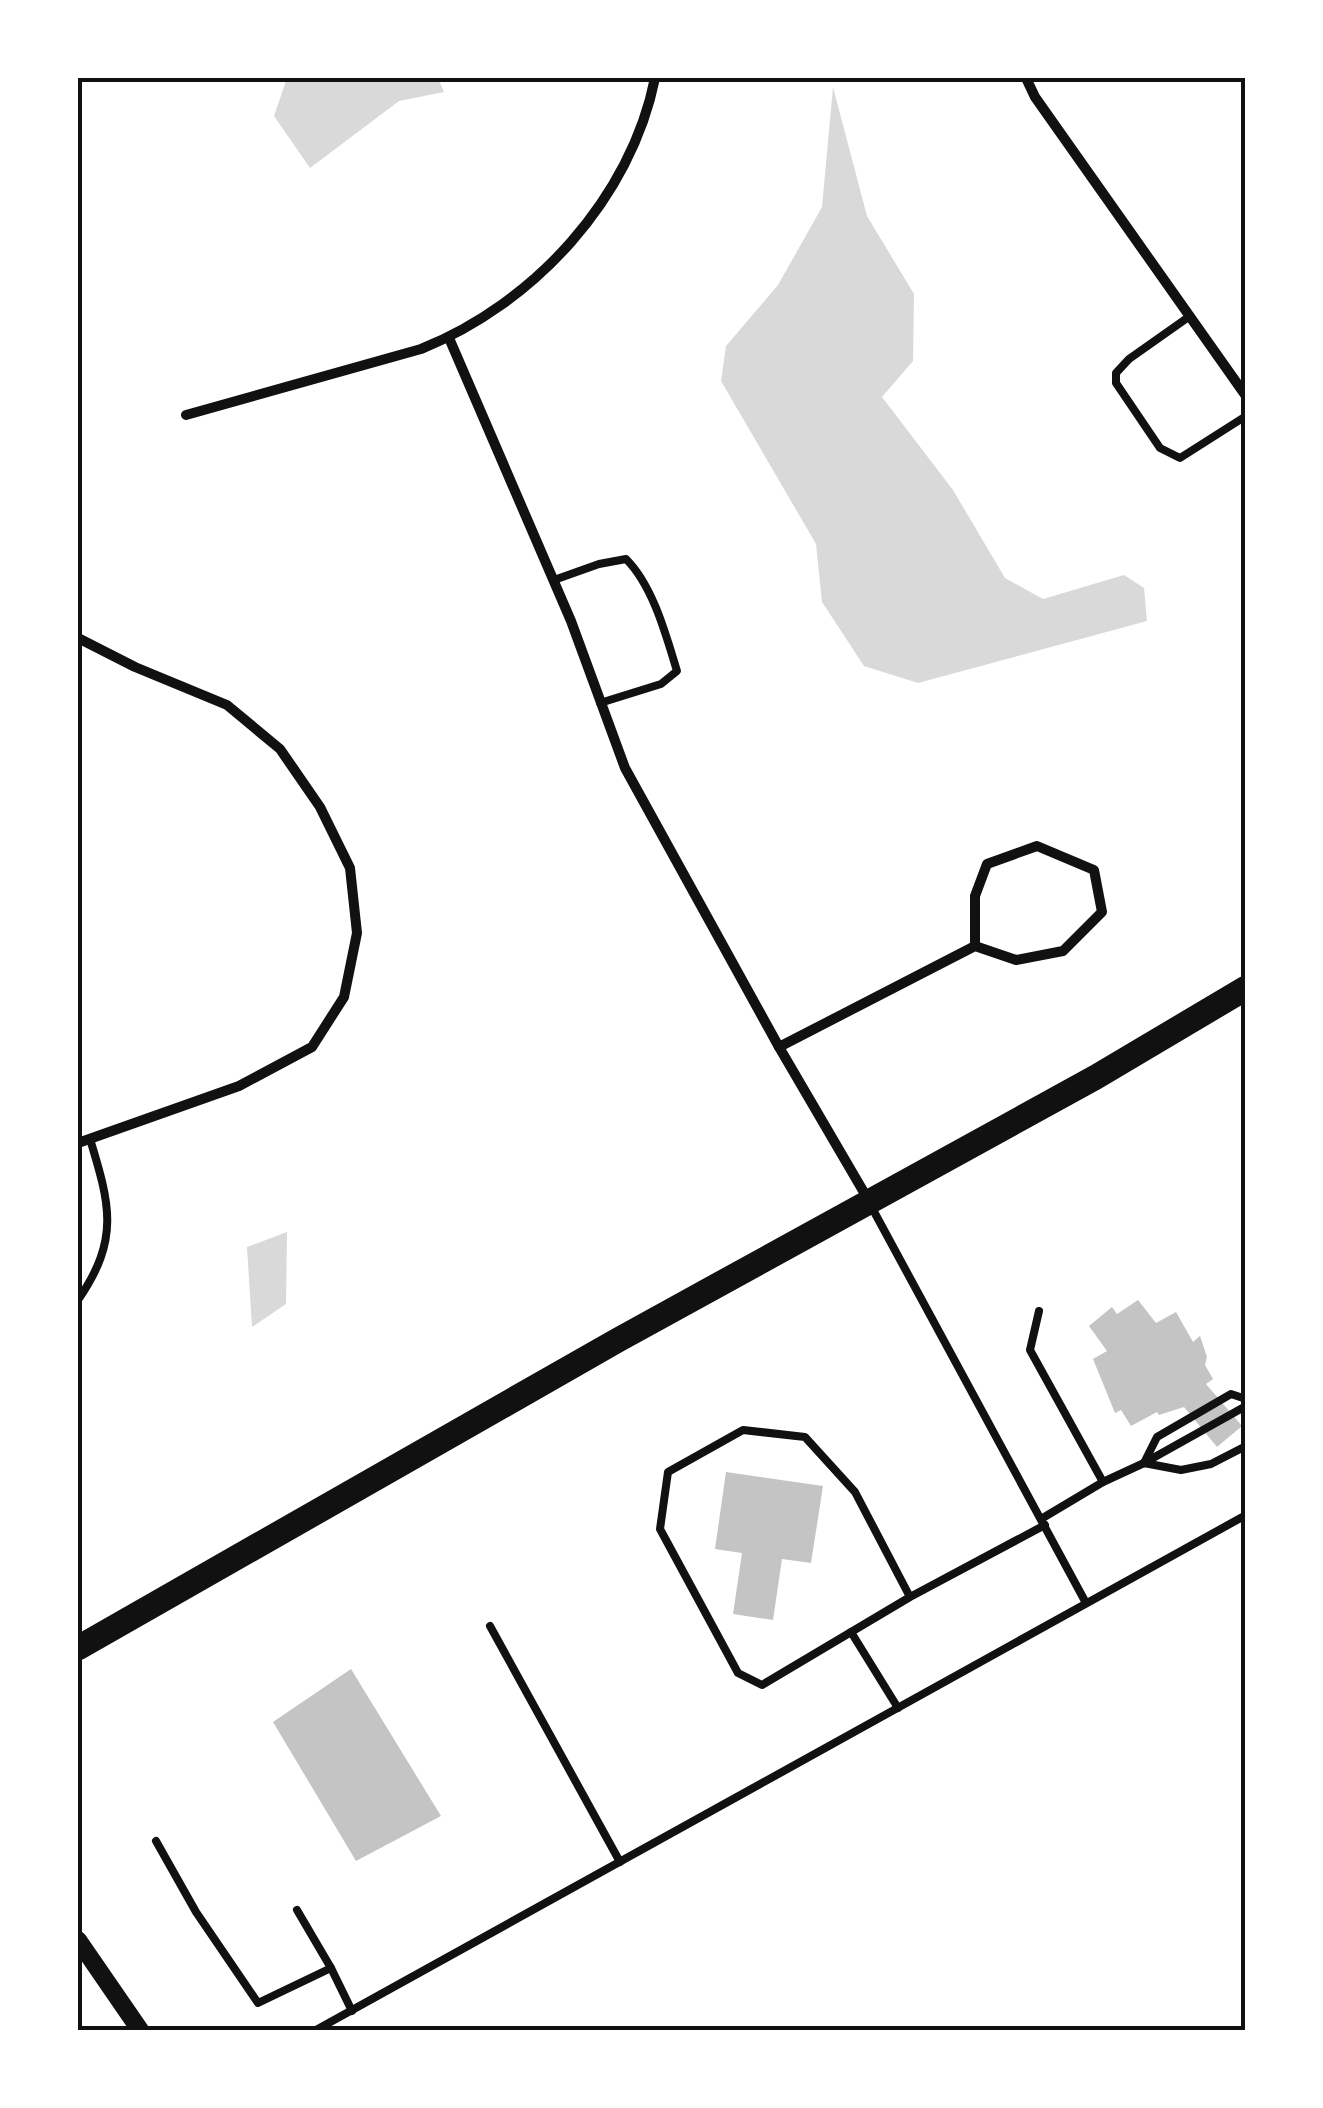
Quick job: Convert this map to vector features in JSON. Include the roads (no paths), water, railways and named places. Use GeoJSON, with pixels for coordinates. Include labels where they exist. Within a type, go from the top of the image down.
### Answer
{"type":"FeatureCollection","features":[{"type":"Feature","properties":{"kind":"main road"},"geometry":{"type":"LineString","coordinates":[[78,1648],[618,1340],[1096,1077],[1246,988]]}},
{"type":"Feature","properties":{"kind":"street"},"geometry":{"type":"LineString","coordinates":[[186,415],[422,349],[491,313],[530,283],[594,212],[628,155],[655,78]]}},
{"type":"Feature","properties":{"kind":"street"},"geometry":{"type":"LineString","coordinates":[[1026,78],[1035,97],[1246,396]]}},
{"type":"Feature","properties":{"kind":"street"},"geometry":{"type":"LineString","coordinates":[[449,338],[554,580],[624,768],[869,1202]]}},
{"type":"Feature","properties":{"kind":"street"},"geometry":{"type":"LineString","coordinates":[[78,638],[227,706],[280,749],[320,807],[350,868],[357,933],[344,996],[312,1046],[238,1086],[78,1142]]}},
{"type":"Feature","properties":{"kind":"street"},"geometry":{"type":"LineString","coordinates":[[779,1047],[975,946],[1016,960],[1063,951],[1102,912],[1094,870],[1036,846],[987,864],[975,896],[975,946]]}},
{"type":"Feature","properties":{"kind":"street"},"geometry":{"type":"LineString","coordinates":[[78,1940],[140,2030]]}},
{"type":"Feature","properties":{"kind":"lane"},"geometry":{"type":"LineString","coordinates":[[1190,316],[1129,359],[1116,373],[1116,383],[1160,448],[1180,458],[1246,416]]}},
{"type":"Feature","properties":{"kind":"lane"},"geometry":{"type":"LineString","coordinates":[[554,580],[626,559],[638,572],[669,644],[677,671],[661,684],[600,702]]}},
{"type":"Feature","properties":{"kind":"lane"},"geometry":{"type":"LineString","coordinates":[[78,1300],[107,1245],[108,1198],[90,1138]]}},
{"type":"Feature","properties":{"kind":"lane"},"geometry":{"type":"LineString","coordinates":[[869,1202],[1086,1603]]}},
{"type":"Feature","properties":{"kind":"lane"},"geometry":{"type":"LineString","coordinates":[[1040,1311],[1030,1350],[1103,1482]]}},
{"type":"Feature","properties":{"kind":"lane"},"geometry":{"type":"LineString","coordinates":[[910,1596],[854,1492],[805,1436],[743,1430],[668,1472],[660,1530],[738,1674],[762,1685],[1043,1522],[1103,1482],[1144,1463],[1246,1402],[1232,1394],[1157,1436],[1144,1463]]}},
{"type":"Feature","properties":{"kind":"lane"},"geometry":{"type":"LineString","coordinates":[[1144,1463],[1181,1470],[1211,1464],[1246,1446]]}},
{"type":"Feature","properties":{"kind":"lane"},"geometry":{"type":"LineString","coordinates":[[316,2030],[1246,1515]]}},
{"type":"Feature","properties":{"kind":"lane"},"geometry":{"type":"LineString","coordinates":[[490,1626],[620,1862]]}},
{"type":"Feature","properties":{"kind":"lane"},"geometry":{"type":"LineString","coordinates":[[851,1632],[898,1708]]}},
{"type":"Feature","properties":{"kind":"lane"},"geometry":{"type":"LineString","coordinates":[[156,1840],[196,1912],[258,2004],[331,1968]]}},
{"type":"Feature","properties":{"kind":"lane"},"geometry":{"type":"LineString","coordinates":[[297,1910],[352,2010]]}}]}
